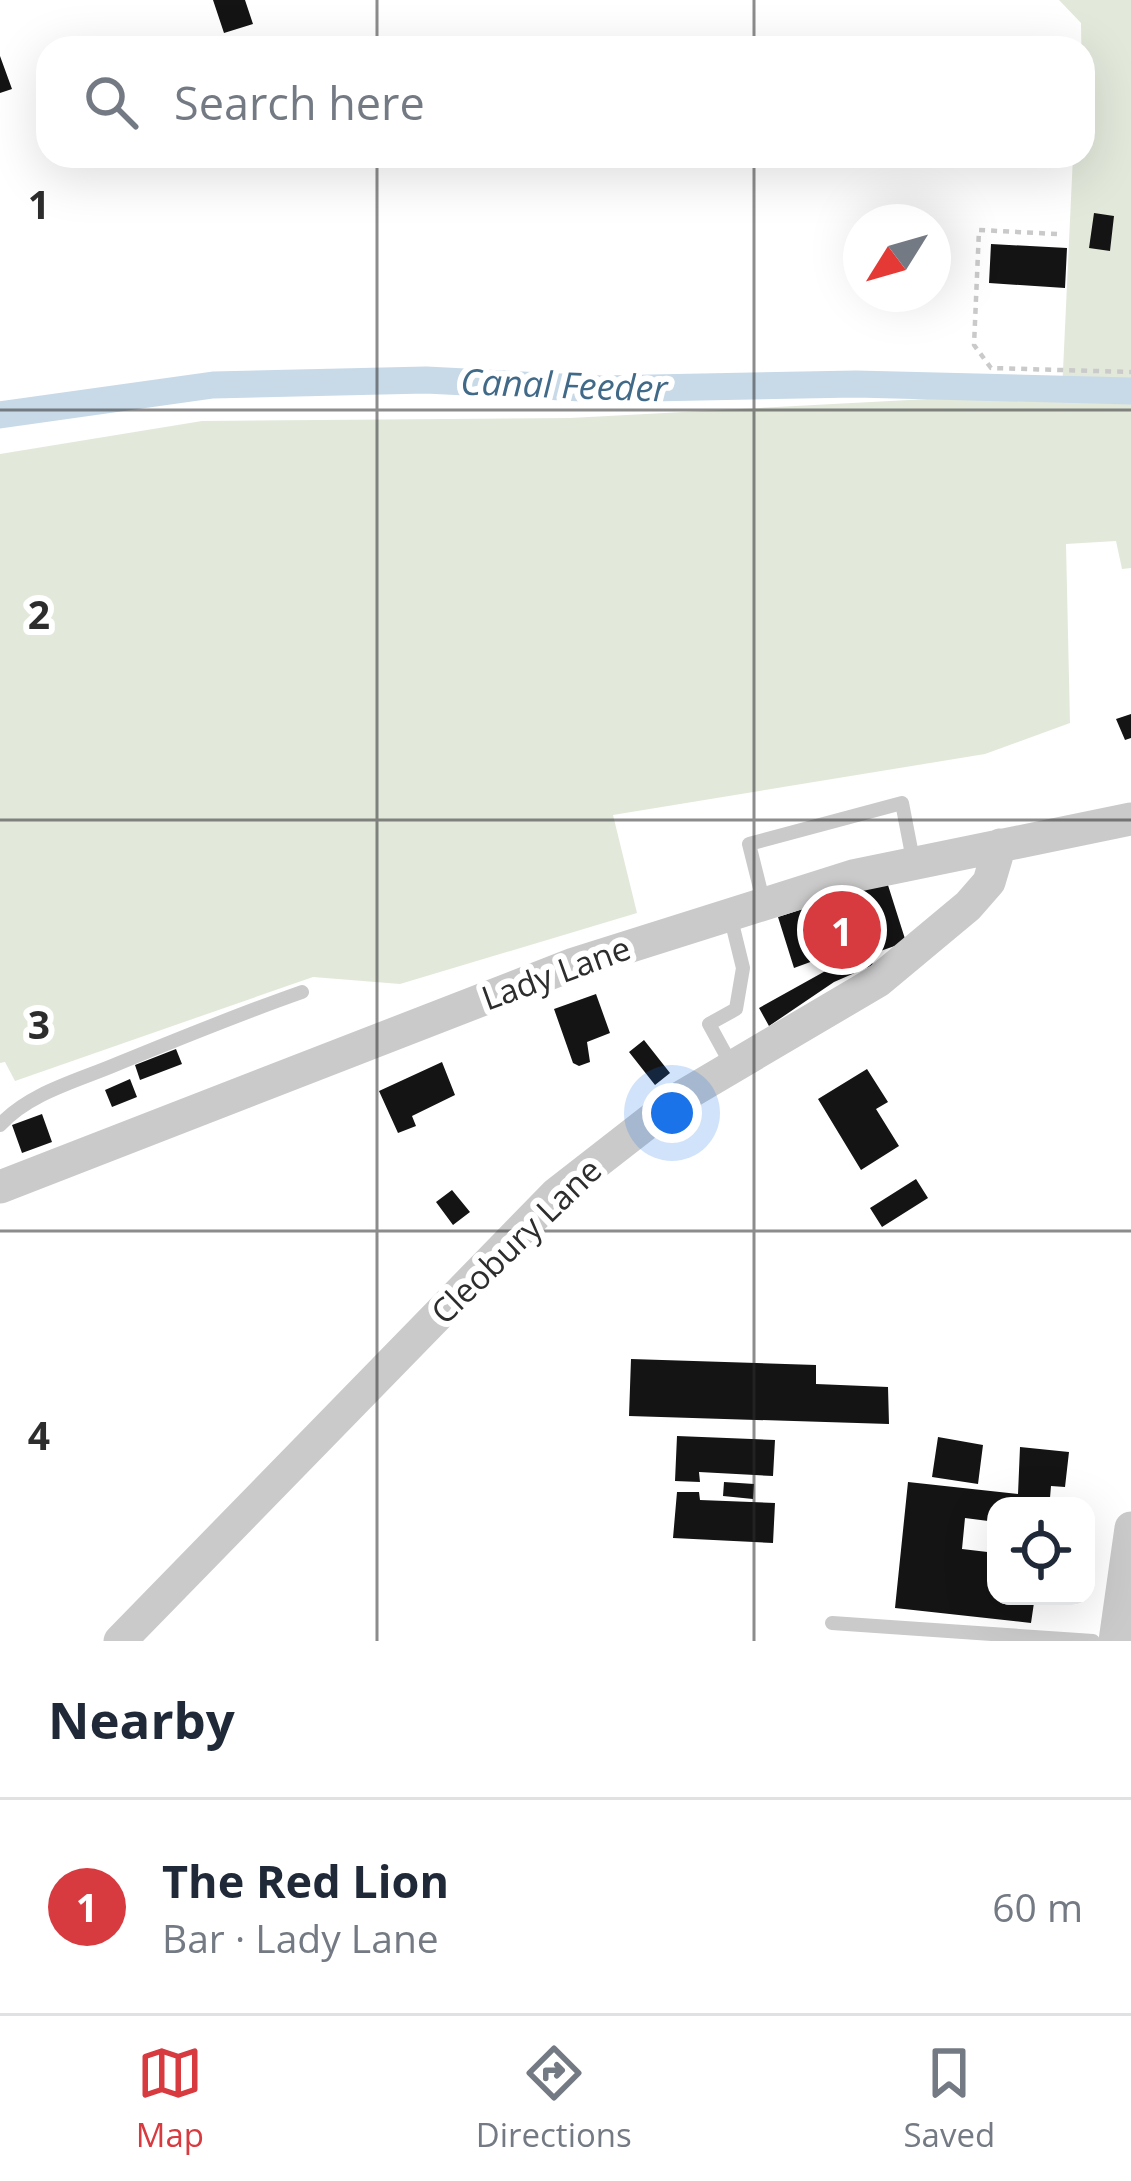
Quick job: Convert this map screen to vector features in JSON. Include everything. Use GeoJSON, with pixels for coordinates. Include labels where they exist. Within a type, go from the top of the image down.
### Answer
{"type":"FeatureCollection","features":[{"type":"Feature","properties":{"kind":"street","name":"Lady Lane"},"geometry":{"type":"LineString","coordinates":[[0,1187],[574,964],[764,904],[1000,845],[1131,819]]}},
{"type":"Feature","properties":{"kind":"street","name":"Cleobury Lane"},"geometry":{"type":"LineString","coordinates":[[120,1641],[556,1194],[678,1099],[878,981],[968,906],[989,882],[1000,845]]}},
{"type":"Feature","properties":{"kind":"street"},"geometry":{"type":"LineString","coordinates":[[1115,1641],[1131,1528]]}},
{"type":"Feature","properties":{"kind":"lane"},"geometry":{"type":"LineString","coordinates":[[764,904],[749,844],[788,832],[902,803],[914,865]]}},
{"type":"Feature","properties":{"kind":"lane"},"geometry":{"type":"LineString","coordinates":[[730,915],[742,968],[736,1010],[709,1024],[732,1067]]}},
{"type":"Feature","properties":{"kind":"lane"},"geometry":{"type":"LineString","coordinates":[[0,1125],[13,1111],[44,1095],[193,1030],[302,992]]}},
{"type":"Feature","properties":{"kind":"lane"},"geometry":{"type":"LineString","coordinates":[[832,1622],[1093,1641]]}},
{"type":"Feature","properties":{"kind":"path"},"geometry":{"type":"LineString","coordinates":[[1057,234],[979,230],[974,345],[991,368],[1131,372]]}},
{"type":"Feature","properties":{"kind":"shaded area"},"geometry":{"type":"Polygon","coordinates":[[[1059,0],[1131,0],[1131,568],[1122,569],[1116,541],[1066,544],[1070,723],[985,754],[613,815],[637,913],[400,984],[313,977],[15,1081],[5,1062],[0,1063],[0,454],[202,421],[570,418],[1062,392],[1072,168],[1095,168],[1095,36],[1081,36],[1081,23],[1059,0]]]}},
{"type":"Feature","properties":{"kind":"building"},"geometry":{"type":"Polygon","coordinates":[[[213,0],[245,0],[253,24],[224,33],[213,0]]]}},
{"type":"Feature","properties":{"kind":"building"},"geometry":{"type":"Polygon","coordinates":[[[0,56],[12,89],[0,93],[0,56]]]}},
{"type":"Feature","properties":{"kind":"building"},"geometry":{"type":"Polygon","coordinates":[[[1094,213],[1114,216],[1110,251],[1089,248],[1094,213]]]}},
{"type":"Feature","properties":{"kind":"building"},"geometry":{"type":"Polygon","coordinates":[[[991,244],[1067,248],[1065,288],[989,283],[991,244]]]}},
{"type":"Feature","properties":{"kind":"building"},"geometry":{"type":"Polygon","coordinates":[[[1131,714],[1131,738],[1125,740],[1116,719],[1131,714]]]}},
{"type":"Feature","properties":{"kind":"building"},"geometry":{"type":"Polygon","coordinates":[[[887,882],[906,942],[869,955],[873,965],[834,982],[769,1026],[759,1008],[829,969],[824,957],[794,968],[778,917],[887,882]]]}},
{"type":"Feature","properties":{"kind":"building"},"geometry":{"type":"Polygon","coordinates":[[[596,994],[610,1033],[587,1042],[590,1062],[579,1066],[573,1063],[554,1009],[596,994]]]}},
{"type":"Feature","properties":{"kind":"building"},"geometry":{"type":"Polygon","coordinates":[[[644,1040],[670,1073],[655,1085],[629,1052],[644,1040]]]}},
{"type":"Feature","properties":{"kind":"building"},"geometry":{"type":"Polygon","coordinates":[[[176,1049],[182,1064],[140,1080],[135,1065],[176,1049]]]}},
{"type":"Feature","properties":{"kind":"building"},"geometry":{"type":"Polygon","coordinates":[[[442,1062],[455,1095],[412,1116],[416,1126],[398,1133],[379,1091],[442,1062]]]}},
{"type":"Feature","properties":{"kind":"building"},"geometry":{"type":"Polygon","coordinates":[[[867,1069],[888,1102],[876,1109],[899,1146],[861,1170],[818,1099],[867,1069]]]}},
{"type":"Feature","properties":{"kind":"building"},"geometry":{"type":"Polygon","coordinates":[[[130,1079],[137,1097],[112,1107],[105,1090],[130,1079]]]}},
{"type":"Feature","properties":{"kind":"building"},"geometry":{"type":"Polygon","coordinates":[[[42,1114],[52,1142],[22,1153],[12,1125],[42,1114]]]}},
{"type":"Feature","properties":{"kind":"building"},"geometry":{"type":"Polygon","coordinates":[[[916,1179],[928,1198],[882,1227],[870,1208],[916,1179]]]}},
{"type":"Feature","properties":{"kind":"building"},"geometry":{"type":"Polygon","coordinates":[[[452,1190],[470,1212],[453,1225],[436,1202],[452,1190]]]}},
{"type":"Feature","properties":{"kind":"building"},"geometry":{"type":"Polygon","coordinates":[[[631,1359],[816,1365],[816,1384],[888,1387],[889,1424],[629,1416],[631,1359]]]}},
{"type":"Feature","properties":{"kind":"building"},"geometry":{"type":"Polygon","coordinates":[[[677,1436],[775,1440],[773,1476],[699,1472],[700,1482],[675,1481],[677,1436]]]}},
{"type":"Feature","properties":{"kind":"building"},"geometry":{"type":"Polygon","coordinates":[[[938,1437],[983,1445],[978,1484],[932,1477],[938,1437]]]}},
{"type":"Feature","properties":{"kind":"building"},"geometry":{"type":"Polygon","coordinates":[[[1020,1447],[1069,1452],[1065,1487],[1051,1486],[1050,1497],[987,1497],[987,1521],[965,1518],[962,1549],[987,1552],[987,1605],[1034,1605],[1031,1623],[895,1608],[908,1482],[1018,1494],[1020,1447]]]}},
{"type":"Feature","properties":{"kind":"building"},"geometry":{"type":"Polygon","coordinates":[[[724,1482],[754,1484],[753,1499],[723,1496],[724,1482]]]}},
{"type":"Feature","properties":{"kind":"building"},"geometry":{"type":"Polygon","coordinates":[[[677,1492],[699,1492],[700,1500],[775,1503],[773,1543],[673,1538],[677,1492]]]}},
{"type":"Feature","properties":{"kind":"waterway","name":"Canal Feeder"},"geometry":{"type":"LineString","coordinates":[[0,415],[213,385],[426,380],[601,389],[856,384],[1131,391]]}},
{"type":"Feature","properties":{"kind":"place","name":"The Red Lion"},"geometry":{"type":"Point","coordinates":[842,930]}}]}
